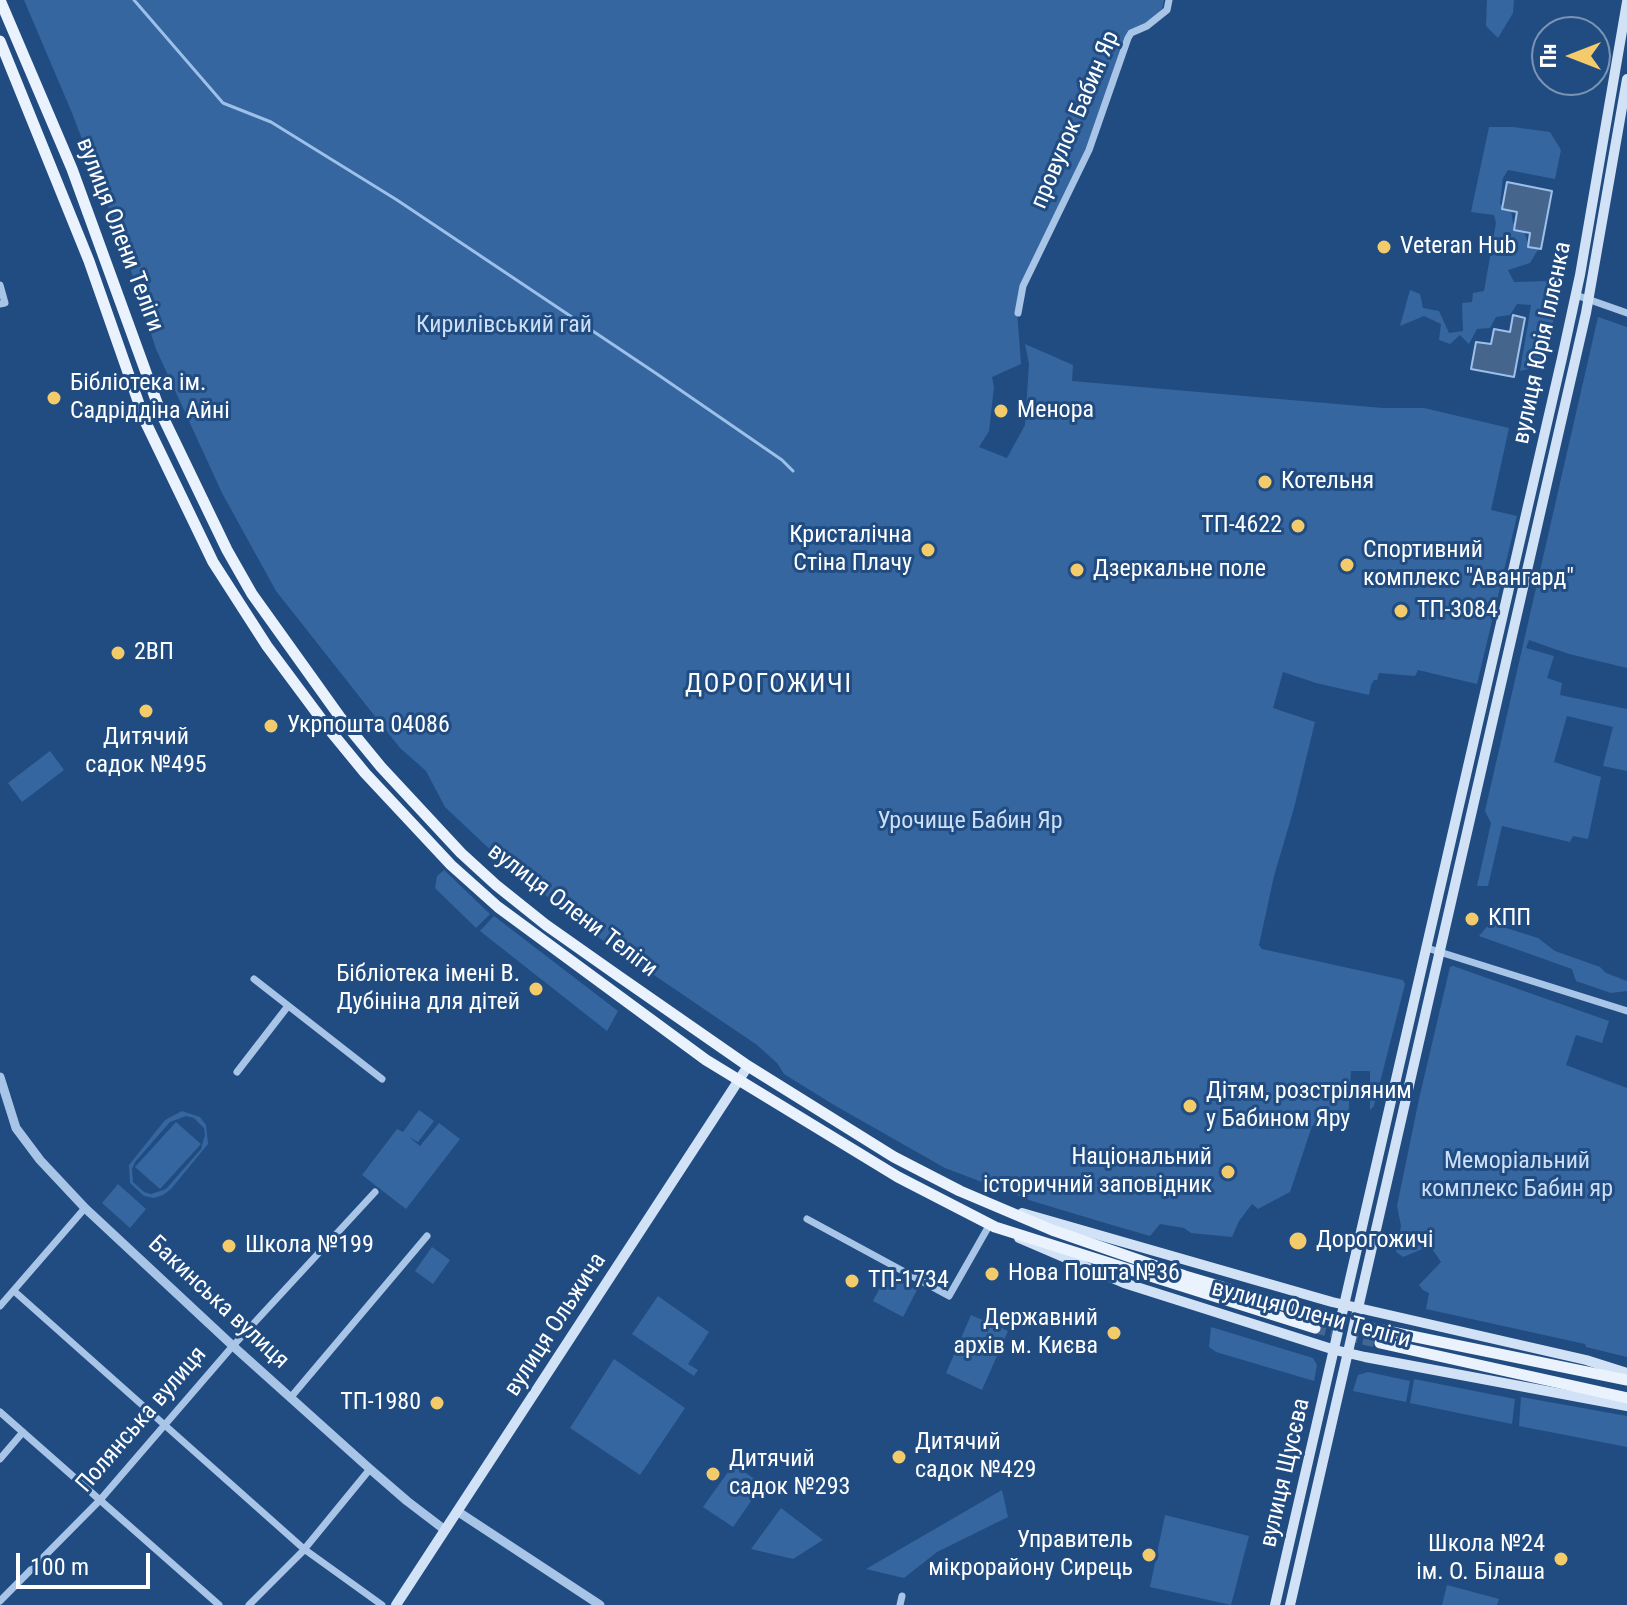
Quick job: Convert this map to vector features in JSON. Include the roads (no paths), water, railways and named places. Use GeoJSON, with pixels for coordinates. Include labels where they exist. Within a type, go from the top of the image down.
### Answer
{"type":"FeatureCollection","features":[{"type":"Feature","properties":{"kind":"main road","name":"вулиця Олени Теліги"},"geometry":{"type":"LineString","coordinates":[[0,0],[72,169],[160,411],[227,550],[252,594],[340,717],[430,822],[484,874],[546,925],[748,1066],[894,1157],[960,1191],[1052,1230],[1185,1276],[1317,1315]]}},
{"type":"Feature","properties":{"kind":"main road","name":"вулиця Юрія Іллєнка"},"geometry":{"type":"LineString","coordinates":[[1344,1306],[1576,295],[1627,2]]}},
{"type":"Feature","properties":{"kind":"main road","name":"вулиця Олени Теліги"},"geometry":{"type":"LineString","coordinates":[[0,41],[89,261],[145,421],[213,562],[267,646],[365,773],[451,865],[498,907],[581,970],[739,1081],[898,1177],[1064,1259],[1124,1283],[1335,1350],[1627,1406]]}},
{"type":"Feature","properties":{"kind":"main road","name":"вулиця Юрія Іллєнка"},"geometry":{"type":"LineString","coordinates":[[1356,1309],[1589,300],[1627,79]]}},
{"type":"Feature","properties":{"kind":"main road"},"geometry":{"type":"LineString","coordinates":[[1486,690],[1498,693]]}},
{"type":"Feature","properties":{"kind":"main road","name":"вулиця Ольжича"},"geometry":{"type":"LineString","coordinates":[[396,1605],[748,1066]]}},
{"type":"Feature","properties":{"kind":"main road","name":"вулиця Олени Теліги"},"geometry":{"type":"LineString","coordinates":[[1002,1209],[1087,1230],[1344,1306],[1558,1354],[1627,1373]]}},
{"type":"Feature","properties":{"kind":"main road","name":"вулиця Олени Теліги"},"geometry":{"type":"LineString","coordinates":[[992,1226],[1315,1328]]}},
{"type":"Feature","properties":{"kind":"main road","name":"вулиця Щусєва"},"geometry":{"type":"LineString","coordinates":[[1275,1605],[1344,1306]]}},
{"type":"Feature","properties":{"kind":"main road","name":"вулиця Щусєва"},"geometry":{"type":"LineString","coordinates":[[1290,1605],[1356,1309]]}},
{"type":"Feature","properties":{"kind":"main road","name":"вулиця Олени Теліги"},"geometry":{"type":"LineString","coordinates":[[1382,1330],[1627,1380]]}},
{"type":"Feature","properties":{"kind":"main road","name":"вулиця Олени Теліги"},"geometry":{"type":"LineString","coordinates":[[1380,1343],[1627,1398]]}},
{"type":"Feature","properties":{"kind":"street","name":"провулок Бабин Яр"},"geometry":{"type":"LineString","coordinates":[[1018,313],[1023,286],[1089,150],[1128,38],[1167,10],[1169,0]]}},
{"type":"Feature","properties":{"kind":"street"},"geometry":{"type":"LineString","coordinates":[[0,285],[5,303],[0,304]]}},
{"type":"Feature","properties":{"kind":"street"},"geometry":{"type":"LineString","coordinates":[[1576,295],[1627,313]]}},
{"type":"Feature","properties":{"kind":"street"},"geometry":{"type":"LineString","coordinates":[[1427,948],[1627,1011]]}},
{"type":"Feature","properties":{"kind":"street"},"geometry":{"type":"LineString","coordinates":[[254,979],[382,1079]]}},
{"type":"Feature","properties":{"kind":"street"},"geometry":{"type":"LineString","coordinates":[[237,1072],[288,1006]]}},
{"type":"Feature","properties":{"kind":"street","name":"Бакинська вулиця"},"geometry":{"type":"LineString","coordinates":[[0,1077],[16,1128],[40,1160],[85,1208],[370,1469],[445,1530]]}},
{"type":"Feature","properties":{"kind":"street","name":"Полянська вулиця"},"geometry":{"type":"LineString","coordinates":[[0,1601],[100,1500],[233,1346],[375,1192]]}},
{"type":"Feature","properties":{"kind":"street"},"geometry":{"type":"LineString","coordinates":[[0,1306],[85,1208]]}},
{"type":"Feature","properties":{"kind":"street"},"geometry":{"type":"LineString","coordinates":[[807,1219],[949,1296],[992,1226]]}},
{"type":"Feature","properties":{"kind":"street"},"geometry":{"type":"LineString","coordinates":[[291,1397],[427,1236]]}},
{"type":"Feature","properties":{"kind":"street"},"geometry":{"type":"LineString","coordinates":[[14,1291],[304,1549],[382,1605]]}},
{"type":"Feature","properties":{"kind":"street"},"geometry":{"type":"LineString","coordinates":[[0,1412],[219,1605]]}},
{"type":"Feature","properties":{"kind":"street"},"geometry":{"type":"LineString","coordinates":[[0,1459],[23,1432]]}},
{"type":"Feature","properties":{"kind":"street"},"geometry":{"type":"LineString","coordinates":[[249,1605],[304,1549],[370,1469]]}},
{"type":"Feature","properties":{"kind":"street"},"geometry":{"type":"LineString","coordinates":[[457,1511],[600,1605]]}},
{"type":"Feature","properties":{"kind":"waterway"},"geometry":{"type":"LineString","coordinates":[[134,0],[223,103],[271,122],[397,200],[657,374],[782,460],[793,471]]}},
{"type":"Feature","properties":{"kind":"tunnel"},"geometry":{"type":"LineString","coordinates":[[1317,1315],[1382,1330]]}},
{"type":"Feature","properties":{"kind":"tunnel"},"geometry":{"type":"LineString","coordinates":[[1315,1328],[1380,1343]]}},
{"type":"Feature","properties":{"kind":"place","name":"Veteran Hub"},"geometry":{"type":"Point","coordinates":[1384,247]}},
{"type":"Feature","properties":{"kind":"place","name":"Бібліотека ім. Садріддіна Айні"},"geometry":{"type":"Point","coordinates":[54,398]}},
{"type":"Feature","properties":{"kind":"place","name":"Менора"},"geometry":{"type":"Point","coordinates":[1001,411]}},
{"type":"Feature","properties":{"kind":"place","name":"Котельня"},"geometry":{"type":"Point","coordinates":[1265,482]}},
{"type":"Feature","properties":{"kind":"place","name":"ТП-4622"},"geometry":{"type":"Point","coordinates":[1298,526]}},
{"type":"Feature","properties":{"kind":"place","name":"Кристалічна Стіна Плачу"},"geometry":{"type":"Point","coordinates":[928,550]}},
{"type":"Feature","properties":{"kind":"place","name":"Спортивний комплекс \"Авангард\""},"geometry":{"type":"Point","coordinates":[1347,565]}},
{"type":"Feature","properties":{"kind":"place","name":"Дзеркальне поле"},"geometry":{"type":"Point","coordinates":[1077,570]}},
{"type":"Feature","properties":{"kind":"place","name":"ТП-3084"},"geometry":{"type":"Point","coordinates":[1401,611]}},
{"type":"Feature","properties":{"kind":"place","name":"2ВП"},"geometry":{"type":"Point","coordinates":[118,653]}},
{"type":"Feature","properties":{"kind":"place","name":"Дитячий садок №495"},"geometry":{"type":"Point","coordinates":[146,711]}},
{"type":"Feature","properties":{"kind":"place","name":"Укрпошта 04086"},"geometry":{"type":"Point","coordinates":[271,726]}},
{"type":"Feature","properties":{"kind":"place","name":"КПП"},"geometry":{"type":"Point","coordinates":[1472,919]}},
{"type":"Feature","properties":{"kind":"place","name":"Бібліотека імені В. Дубініна для дітей"},"geometry":{"type":"Point","coordinates":[536,989]}},
{"type":"Feature","properties":{"kind":"place","name":"Дітям, розстріляним у Бабином Яру"},"geometry":{"type":"Point","coordinates":[1190,1106]}},
{"type":"Feature","properties":{"kind":"place","name":"Національний історичний заповідник"},"geometry":{"type":"Point","coordinates":[1228,1172]}},
{"type":"Feature","properties":{"kind":"place","name":"Дорогожичі"},"geometry":{"type":"Point","coordinates":[1298,1241]}},
{"type":"Feature","properties":{"kind":"place","name":"Школа №199"},"geometry":{"type":"Point","coordinates":[229,1246]}},
{"type":"Feature","properties":{"kind":"place","name":"Нова Пошта №36"},"geometry":{"type":"Point","coordinates":[992,1274]}},
{"type":"Feature","properties":{"kind":"place","name":"ТП-1734"},"geometry":{"type":"Point","coordinates":[852,1281]}},
{"type":"Feature","properties":{"kind":"place","name":"Державний архів м. Києва"},"geometry":{"type":"Point","coordinates":[1114,1333]}},
{"type":"Feature","properties":{"kind":"place","name":"ТП-1980"},"geometry":{"type":"Point","coordinates":[437,1403]}},
{"type":"Feature","properties":{"kind":"place","name":"Дитячий садок №429"},"geometry":{"type":"Point","coordinates":[899,1457]}},
{"type":"Feature","properties":{"kind":"place","name":"Дитячий садок №293"},"geometry":{"type":"Point","coordinates":[713,1474]}},
{"type":"Feature","properties":{"kind":"place","name":"Управитель мікрорайону Сирець"},"geometry":{"type":"Point","coordinates":[1149,1555]}},
{"type":"Feature","properties":{"kind":"place","name":"Школа №24 ім. О. Білаша"},"geometry":{"type":"Point","coordinates":[1561,1559]}},
{"type":"Feature","properties":{"kind":"district","name":"ДОРОГОЖИЧІ"},"geometry":{"type":"Point","coordinates":[769,685]}},
{"type":"Feature","properties":{"kind":"park label","name":"Кирилівський гай"},"geometry":{"type":"Point","coordinates":[504,326]}},
{"type":"Feature","properties":{"kind":"park label","name":"Урочище Бабин Яр"},"geometry":{"type":"Point","coordinates":[970,822]}},
{"type":"Feature","properties":{"kind":"park label","name":"Меморіальний комплекс Бабин яр"},"geometry":{"type":"Point","coordinates":[1517,1176]}}]}
